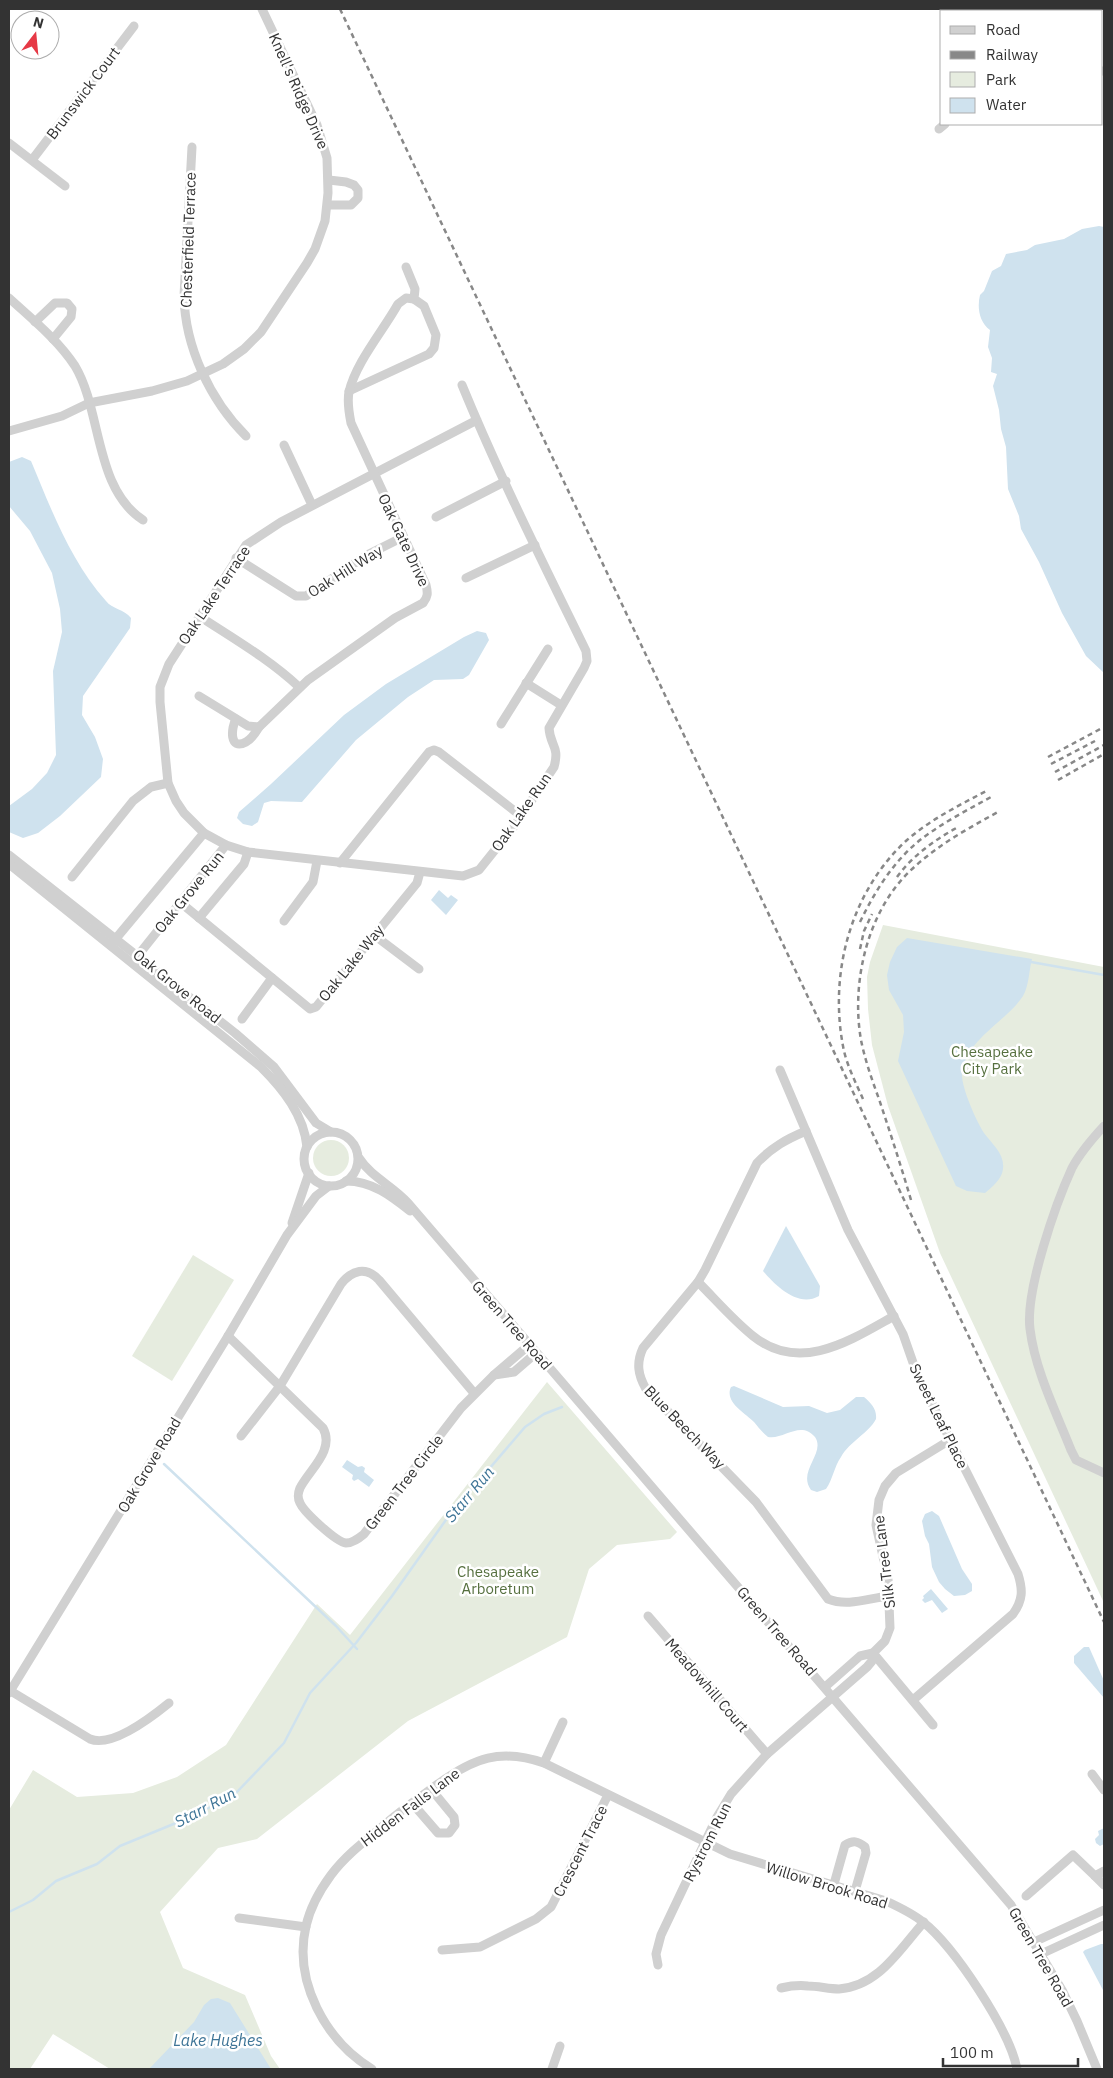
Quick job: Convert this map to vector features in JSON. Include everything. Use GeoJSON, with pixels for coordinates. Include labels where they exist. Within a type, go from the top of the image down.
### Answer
{"type":"FeatureCollection","features":[{"type":"Feature","properties":{"kind":"street","name":"Knell's Ridge Drive"},"geometry":{"type":"LineString","coordinates":[[9,431],[62,416],[88,403],[152,391],[204,374],[223,364],[244,349],[262,332],[315,250],[325,221],[328,205],[329,180],[327,158],[317,125],[262,9]]}},
{"type":"Feature","properties":{"kind":"street","name":"Brunswick Court"},"geometry":{"type":"LineString","coordinates":[[32,160],[134,26]]}},
{"type":"Feature","properties":{"kind":"street"},"geometry":{"type":"LineString","coordinates":[[9,143],[65,186]]}},
{"type":"Feature","properties":{"kind":"street","name":"Chesterfield Terrace"},"geometry":{"type":"LineString","coordinates":[[192,147],[184,306],[189,337],[218,404],[246,436]]}},
{"type":"Feature","properties":{"kind":"street"},"geometry":{"type":"LineString","coordinates":[[328,205],[351,205],[358,198],[358,190],[354,185],[329,180]]}},
{"type":"Feature","properties":{"kind":"street"},"geometry":{"type":"LineString","coordinates":[[406,268],[415,289],[414,299]]}},
{"type":"Feature","properties":{"kind":"street"},"geometry":{"type":"LineString","coordinates":[[9,298],[53,339],[75,366],[83,384],[98,444],[121,498],[129,509],[143,520]]}},
{"type":"Feature","properties":{"kind":"street"},"geometry":{"type":"LineString","coordinates":[[406,298],[414,299],[424,306],[437,342],[429,354],[349,391],[362,361],[398,304],[406,298]]}},
{"type":"Feature","properties":{"kind":"street"},"geometry":{"type":"LineString","coordinates":[[35,322],[55,303],[67,304],[72,309],[71,317],[53,339]]}},
{"type":"Feature","properties":{"kind":"street","name":"Oak Lake Run"},"geometry":{"type":"LineString","coordinates":[[226,845],[248,852],[317,861],[458,876],[475,873],[521,816],[554,767],[556,748],[552,742],[549,728],[584,668],[587,656],[462,385]]}},
{"type":"Feature","properties":{"kind":"street","name":"Oak Gate Drive"},"geometry":{"type":"LineString","coordinates":[[236,719],[232,727],[233,739],[235,742],[247,742],[259,727],[299,687],[394,618],[423,603],[426,599],[428,591],[426,586],[351,423],[348,403],[349,391]]}},
{"type":"Feature","properties":{"kind":"street","name":"Oak Lake Terrace"},"geometry":{"type":"LineString","coordinates":[[226,845],[204,833],[184,813],[168,783],[160,687],[169,664],[236,558],[254,538],[312,505],[477,420]]}},
{"type":"Feature","properties":{"kind":"street"},"geometry":{"type":"LineString","coordinates":[[284,445],[312,505]]}},
{"type":"Feature","properties":{"kind":"street"},"geometry":{"type":"LineString","coordinates":[[436,517],[506,481]]}},
{"type":"Feature","properties":{"kind":"street","name":"Oak Hill Way"},"geometry":{"type":"LineString","coordinates":[[236,558],[296,596],[306,596],[367,554],[403,537]]}},
{"type":"Feature","properties":{"kind":"street"},"geometry":{"type":"LineString","coordinates":[[466,578],[535,545]]}},
{"type":"Feature","properties":{"kind":"street"},"geometry":{"type":"LineString","coordinates":[[199,616],[265,658],[299,687]]}},
{"type":"Feature","properties":{"kind":"street"},"geometry":{"type":"LineString","coordinates":[[500,724],[548,649]]}},
{"type":"Feature","properties":{"kind":"street"},"geometry":{"type":"LineString","coordinates":[[526,684],[561,705]]}},
{"type":"Feature","properties":{"kind":"street"},"geometry":{"type":"LineString","coordinates":[[198,696],[236,719],[252,727],[259,727]]}},
{"type":"Feature","properties":{"kind":"street"},"geometry":{"type":"LineString","coordinates":[[340,863],[429,752],[434,750],[440,752],[521,816]]}},
{"type":"Feature","properties":{"kind":"street"},"geometry":{"type":"LineString","coordinates":[[72,877],[133,801],[151,787],[168,783]]}},
{"type":"Feature","properties":{"kind":"street","name":"Oak Grove Run"},"geometry":{"type":"LineString","coordinates":[[114,942],[204,833]]}},
{"type":"Feature","properties":{"kind":"street","name":"Oak Grove Run"},"geometry":{"type":"LineString","coordinates":[[135,959],[226,845]]}},
{"type":"Feature","properties":{"kind":"street"},"geometry":{"type":"LineString","coordinates":[[200,918],[244,864],[248,852]]}},
{"type":"Feature","properties":{"kind":"street","name":"Oak Grove Road"},"geometry":{"type":"LineString","coordinates":[[9,855],[135,959],[255,1062],[273,1080],[298,1112],[303,1123],[307,1147]]}},
{"type":"Feature","properties":{"kind":"street"},"geometry":{"type":"LineString","coordinates":[[284,921],[313,882],[317,861]]}},
{"type":"Feature","properties":{"kind":"street","name":"Oak Grove Road"},"geometry":{"type":"LineString","coordinates":[[9,864],[114,942]]}},
{"type":"Feature","properties":{"kind":"street","name":"Oak Lake Way"},"geometry":{"type":"LineString","coordinates":[[181,902],[307,1007],[313,1008],[416,883],[420,872]]}},
{"type":"Feature","properties":{"kind":"street"},"geometry":{"type":"LineString","coordinates":[[374,935],[419,969]]}},
{"type":"Feature","properties":{"kind":"street","name":"Oak Grove Road"},"geometry":{"type":"LineString","coordinates":[[135,959],[258,1052],[287,1082],[316,1123],[331,1132]]}},
{"type":"Feature","properties":{"kind":"street"},"geometry":{"type":"LineString","coordinates":[[242,1019],[272,978]]}},
{"type":"Feature","properties":{"kind":"street","name":"Sweet Leaf Place"},"geometry":{"type":"LineString","coordinates":[[780,1070],[848,1230],[903,1334],[917,1374],[1018,1574],[1022,1596],[1013,1614],[913,1700]]}},
{"type":"Feature","properties":{"kind":"street"},"geometry":{"type":"LineString","coordinates":[[1104,1126],[1080,1154],[1059,1199],[1038,1268],[1029,1314],[1030,1329],[1045,1383],[1071,1450],[1076,1460],[1104,1474]]}},
{"type":"Feature","properties":{"kind":"street","name":"Blue Beech Way"},"geometry":{"type":"LineString","coordinates":[[806,1131],[784,1140],[757,1163],[698,1282],[641,1353],[638,1358],[638,1369],[646,1389],[756,1502],[828,1598],[849,1603],[889,1596]]}},
{"type":"Feature","properties":{"kind":"street"},"geometry":{"type":"LineString","coordinates":[[331,1132],[340,1133],[352,1141],[357,1149],[359,1158],[355,1172],[346,1181],[329,1186],[317,1182],[308,1173],[304,1158],[307,1147],[318,1135],[331,1132]]}},
{"type":"Feature","properties":{"kind":"street","name":"Green Tree Road"},"geometry":{"type":"LineString","coordinates":[[359,1158],[366,1169],[400,1194],[1011,1905],[1041,1954],[1077,2021],[1097,2069]]}},
{"type":"Feature","properties":{"kind":"street","name":"Oak Grove Road"},"geometry":{"type":"LineString","coordinates":[[287,1235],[306,1186],[308,1173]]}},
{"type":"Feature","properties":{"kind":"street","name":"Green Tree Road"},"geometry":{"type":"LineString","coordinates":[[346,1181],[369,1184],[420,1218]]}},
{"type":"Feature","properties":{"kind":"street","name":"Oak Grove Road"},"geometry":{"type":"LineString","coordinates":[[9,1692],[228,1336],[287,1235],[316,1196],[329,1186]]}},
{"type":"Feature","properties":{"kind":"street"},"geometry":{"type":"LineString","coordinates":[[240,1436],[280,1386],[341,1284],[347,1276],[360,1270],[368,1271],[379,1280],[474,1393]]}},
{"type":"Feature","properties":{"kind":"street"},"geometry":{"type":"LineString","coordinates":[[698,1282],[754,1337],[769,1346],[788,1352],[814,1353],[831,1349],[850,1341],[894,1316]]}},
{"type":"Feature","properties":{"kind":"street","name":"Green Tree Circle"},"geometry":{"type":"LineString","coordinates":[[228,1336],[310,1414],[327,1435],[326,1449],[300,1488],[299,1501],[306,1513],[339,1540],[346,1543],[357,1540],[364,1534],[474,1393],[529,1345]]}},
{"type":"Feature","properties":{"kind":"street","name":"Green Tree Circle"},"geometry":{"type":"LineString","coordinates":[[494,1375],[514,1372],[536,1353]]}},
{"type":"Feature","properties":{"kind":"street","name":"Silk Tree Lane"},"geometry":{"type":"LineString","coordinates":[[824,1687],[860,1656],[873,1653],[885,1642],[888,1635],[888,1579],[876,1525],[879,1500],[885,1486],[896,1473],[950,1440]]}},
{"type":"Feature","properties":{"kind":"street","name":"Meadowhill Court"},"geometry":{"type":"LineString","coordinates":[[648,1616],[766,1754]]}},
{"type":"Feature","properties":{"kind":"street"},"geometry":{"type":"LineString","coordinates":[[873,1653],[933,1724]]}},
{"type":"Feature","properties":{"kind":"street","name":"Silk Tree Lane"},"geometry":{"type":"LineString","coordinates":[[834,1698],[867,1667],[872,1661],[873,1653]]}},
{"type":"Feature","properties":{"kind":"street"},"geometry":{"type":"LineString","coordinates":[[9,1692],[90,1739],[99,1741],[110,1739],[143,1723],[169,1703]]}},
{"type":"Feature","properties":{"kind":"street","name":"Rystrom Run"},"geometry":{"type":"LineString","coordinates":[[658,1965],[657,1944],[717,1817],[732,1794],[766,1754],[834,1698]]}},
{"type":"Feature","properties":{"kind":"street"},"geometry":{"type":"LineString","coordinates":[[544,1763],[563,1722]]}},
{"type":"Feature","properties":{"kind":"street","name":"Hidden Falls Lane"},"geometry":{"type":"LineString","coordinates":[[372,2069],[346,2050],[331,2033],[320,2015],[306,1974],[304,1952],[306,1927],[319,1893],[335,1869],[358,1847],[431,1789],[469,1764],[487,1757],[506,1755],[526,1757],[544,1763],[705,1841]]}},
{"type":"Feature","properties":{"kind":"street"},"geometry":{"type":"LineString","coordinates":[[1092,1774],[1104,1790]]}},
{"type":"Feature","properties":{"kind":"street"},"geometry":{"type":"LineString","coordinates":[[412,1803],[438,1833],[449,1833],[455,1825],[454,1817],[431,1789]]}},
{"type":"Feature","properties":{"kind":"street","name":"Crescent Trace"},"geometry":{"type":"LineString","coordinates":[[442,1950],[480,1946],[545,1914],[559,1894],[608,1795]]}},
{"type":"Feature","properties":{"kind":"street","name":"Willow Brook Road"},"geometry":{"type":"LineString","coordinates":[[705,1841],[730,1854],[757,1863],[834,1884],[886,1901],[924,1922],[944,1943],[973,1983],[1010,2046],[1017,2069]]}},
{"type":"Feature","properties":{"kind":"street"},"geometry":{"type":"LineString","coordinates":[[834,1884],[845,1845],[855,1841],[865,1847],[866,1853],[855,1891]]}},
{"type":"Feature","properties":{"kind":"street"},"geometry":{"type":"LineString","coordinates":[[1026,1896],[1073,1855],[1104,1885]]}},
{"type":"Feature","properties":{"kind":"street"},"geometry":{"type":"LineString","coordinates":[[1094,1876],[1104,1871]]}},
{"type":"Feature","properties":{"kind":"street"},"geometry":{"type":"LineString","coordinates":[[1034,1942],[1104,1910]]}},
{"type":"Feature","properties":{"kind":"street"},"geometry":{"type":"LineString","coordinates":[[239,1918],[306,1927]]}},
{"type":"Feature","properties":{"kind":"street"},"geometry":{"type":"LineString","coordinates":[[781,1988],[808,1986],[837,1989],[853,1987],[867,1982],[891,1962],[924,1922]]}},
{"type":"Feature","properties":{"kind":"street"},"geometry":{"type":"LineString","coordinates":[[1041,1954],[1104,1925]]}},
{"type":"Feature","properties":{"kind":"street"},"geometry":{"type":"LineString","coordinates":[[552,2069],[560,2046]]}},
{"type":"Feature","properties":{"kind":"green space","name":"Chesapeake City Park"},"geometry":{"type":"Polygon","coordinates":[[[883,925],[1104,967],[1104,1603],[940,1253],[888,1106],[872,1045],[867,977],[870,962],[883,925]]]}},
{"type":"Feature","properties":{"kind":"green space"},"geometry":{"type":"Polygon","coordinates":[[[331,1140],[338,1141],[344,1145],[348,1151],[348,1165],[344,1171],[338,1175],[331,1176],[324,1175],[318,1171],[314,1165],[313,1158],[314,1151],[318,1145],[324,1141],[331,1140]]]}},
{"type":"Feature","properties":{"kind":"green space"},"geometry":{"type":"Polygon","coordinates":[[[193,1255],[234,1280],[172,1381],[132,1356],[193,1255]]]}},
{"type":"Feature","properties":{"kind":"green space","name":"Chesapeake Arboretum"},"geometry":{"type":"Polygon","coordinates":[[[547,1382],[677,1532],[670,1539],[617,1545],[589,1569],[567,1637],[408,1721],[257,1839],[218,1848],[160,1912],[183,1968],[245,1995],[271,2056],[280,2069],[110,2069],[53,2034],[30,2069],[9,2069],[9,1810],[33,1770],[77,1797],[133,1793],[177,1777],[226,1745],[317,1604],[350,1635],[547,1382]]]}},
{"type":"Feature","properties":{"kind":"water"},"geometry":{"type":"Polygon","coordinates":[[[1104,227],[1104,673],[1086,656],[1062,613],[1039,562],[1021,529],[1019,516],[1008,489],[1006,447],[993,386],[997,374],[991,372],[992,358],[988,347],[990,330],[981,319],[979,304],[980,295],[984,291],[992,271],[1001,266],[1006,254],[1064,239],[1082,229],[1104,227]]]}},
{"type":"Feature","properties":{"kind":"water"},"geometry":{"type":"Polygon","coordinates":[[[22,457],[31,461],[63,534],[82,569],[111,606],[131,618],[130,628],[83,696],[82,715],[95,737],[103,759],[101,777],[60,816],[38,833],[23,838],[9,832],[9,806],[32,789],[47,773],[56,755],[53,671],[62,632],[60,609],[52,573],[30,531],[9,506],[9,462],[22,457]]]}},
{"type":"Feature","properties":{"kind":"water"},"geometry":{"type":"Polygon","coordinates":[[[477,631],[486,633],[489,640],[469,675],[463,679],[434,680],[408,697],[356,740],[302,802],[271,801],[264,803],[258,822],[252,826],[243,824],[237,818],[239,812],[344,715],[386,684],[477,631]]]}},
{"type":"Feature","properties":{"kind":"water"},"geometry":{"type":"Polygon","coordinates":[[[439,890],[448,898],[451,895],[458,900],[446,915],[431,900],[439,890]]]}},
{"type":"Feature","properties":{"kind":"water"},"geometry":{"type":"Polygon","coordinates":[[[907,938],[1032,959],[1028,983],[1023,996],[971,1050],[965,1061],[962,1073],[966,1095],[973,1112],[984,1133],[1000,1154],[1003,1164],[1001,1176],[985,1193],[967,1191],[956,1186],[898,1061],[904,1032],[903,1015],[889,990],[887,975],[890,962],[897,947],[907,938]]]}},
{"type":"Feature","properties":{"kind":"water"},"geometry":{"type":"Polygon","coordinates":[[[786,1226],[820,1286],[819,1296],[803,1299],[788,1294],[763,1271],[786,1226]]]}},
{"type":"Feature","properties":{"kind":"water"},"geometry":{"type":"Polygon","coordinates":[[[734,1386],[783,1407],[809,1406],[827,1413],[840,1410],[856,1397],[864,1397],[874,1409],[876,1419],[869,1429],[845,1451],[826,1489],[817,1492],[811,1490],[807,1476],[817,1449],[815,1437],[809,1432],[798,1430],[780,1436],[768,1437],[730,1398],[731,1387],[734,1386]]]}},
{"type":"Feature","properties":{"kind":"water"},"geometry":{"type":"Polygon","coordinates":[[[347,1460],[358,1467],[362,1466],[365,1468],[364,1472],[374,1480],[369,1487],[358,1479],[354,1481],[352,1479],[353,1475],[342,1467],[347,1460]]]}},
{"type":"Feature","properties":{"kind":"water"},"geometry":{"type":"Polygon","coordinates":[[[932,1511],[939,1516],[962,1569],[972,1584],[972,1591],[965,1595],[954,1596],[945,1589],[939,1582],[932,1567],[929,1544],[922,1521],[925,1514],[932,1511]]]}},
{"type":"Feature","properties":{"kind":"water"},"geometry":{"type":"Polygon","coordinates":[[[931,1589],[948,1609],[942,1613],[932,1600],[925,1603],[922,1600],[923,1596],[931,1589]]]}},
{"type":"Feature","properties":{"kind":"water"},"geometry":{"type":"Polygon","coordinates":[[[1084,1647],[1089,1647],[1104,1681],[1104,1698],[1074,1663],[1074,1656],[1084,1647]]]}},
{"type":"Feature","properties":{"kind":"water"},"geometry":{"type":"Polygon","coordinates":[[[1104,1828],[1104,1844],[1100,1846],[1096,1843],[1095,1839],[1099,1835],[1098,1831],[1104,1828]]]}},
{"type":"Feature","properties":{"kind":"water"},"geometry":{"type":"Polygon","coordinates":[[[1104,1944],[1104,1992],[1083,1952],[1104,1944]]]}},
{"type":"Feature","properties":{"kind":"water","name":"Lake Hughes"},"geometry":{"type":"Polygon","coordinates":[[[218,1998],[230,2003],[271,2069],[149,2069],[194,2022],[204,2005],[211,1999],[218,1998]]]}},
{"type":"Feature","properties":{"kind":"waterway"},"geometry":{"type":"LineString","coordinates":[[1031,962],[1104,975]]}},
{"type":"Feature","properties":{"kind":"waterway","name":"Starr Run"},"geometry":{"type":"LineString","coordinates":[[9,1912],[33,1900],[56,1881],[97,1864],[120,1846],[193,1816],[235,1794],[284,1743],[310,1693],[356,1643],[448,1517],[525,1427],[544,1414],[562,1407]]}},
{"type":"Feature","properties":{"kind":"waterway","name":"Starr Run"},"geometry":{"type":"LineString","coordinates":[[164,1464],[336,1626],[357,1649]]}},
{"type":"Feature","properties":{"kind":"railway"},"geometry":{"type":"LineString","coordinates":[[340,9],[1104,1622]]}},
{"type":"Feature","properties":{"kind":"railway"},"geometry":{"type":"LineString","coordinates":[[1048,757],[1104,727]]}},
{"type":"Feature","properties":{"kind":"railway"},"geometry":{"type":"LineString","coordinates":[[1051,764],[1095,741]]}},
{"type":"Feature","properties":{"kind":"railway"},"geometry":{"type":"LineString","coordinates":[[1055,772],[1104,745]]}},
{"type":"Feature","properties":{"kind":"railway"},"geometry":{"type":"LineString","coordinates":[[1058,780],[1104,754]]}},
{"type":"Feature","properties":{"kind":"railway"},"geometry":{"type":"LineString","coordinates":[[863,1099],[846,1060],[839,1018],[842,962],[858,908],[871,883],[888,860],[907,840],[936,819],[988,790]]}},
{"type":"Feature","properties":{"kind":"railway"},"geometry":{"type":"LineString","coordinates":[[860,922],[881,884],[908,850],[938,827],[991,797]]}},
{"type":"Feature","properties":{"kind":"railway"},"geometry":{"type":"LineString","coordinates":[[911,1200],[861,1040],[858,1018],[861,972],[873,927],[895,888],[910,871],[941,846],[998,812]]}},
{"type":"Feature","properties":{"kind":"railway"},"geometry":{"type":"LineString","coordinates":[[897,877],[925,849],[958,827]]}},
{"type":"Feature","properties":{"kind":"railway"},"geometry":{"type":"LineString","coordinates":[[860,949],[864,931],[872,914]]}}]}
